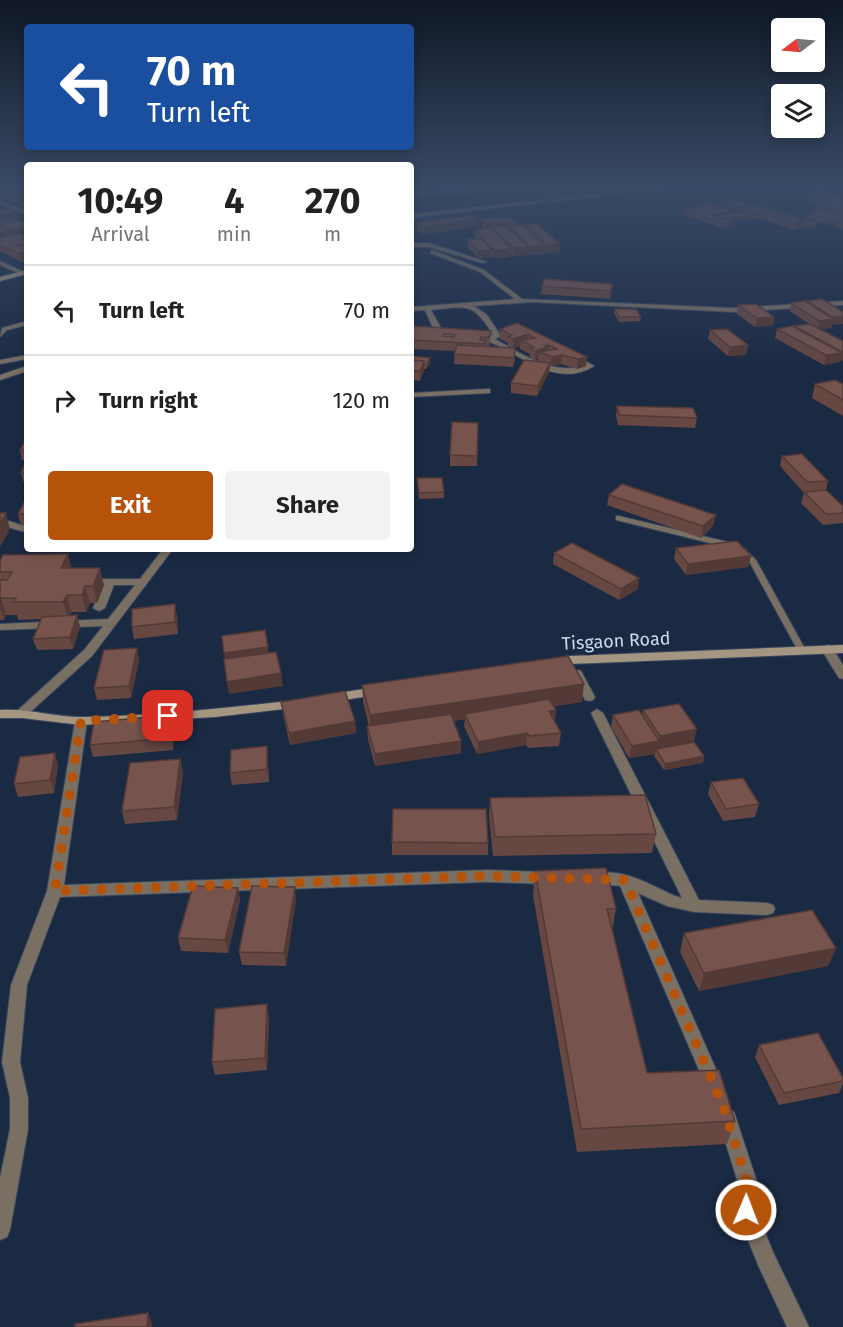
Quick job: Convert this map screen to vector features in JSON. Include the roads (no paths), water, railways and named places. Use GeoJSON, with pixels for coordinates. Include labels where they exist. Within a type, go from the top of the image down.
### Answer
{"type":"FeatureCollection","features":[{"type":"Feature","properties":{"kind":"street"},"geometry":{"type":"LineString","coordinates":[[442,249],[484,262]]}},
{"type":"Feature","properties":{"kind":"street"},"geometry":{"type":"LineString","coordinates":[[432,252],[483,271],[520,300]]}},
{"type":"Feature","properties":{"kind":"street"},"geometry":{"type":"LineString","coordinates":[[0,263],[24,273]]}},
{"type":"Feature","properties":{"kind":"street"},"geometry":{"type":"LineString","coordinates":[[0,279],[24,273]]}},
{"type":"Feature","properties":{"kind":"street"},"geometry":{"type":"LineString","coordinates":[[414,309],[520,300],[734,310],[843,303]]}},
{"type":"Feature","properties":{"kind":"street"},"geometry":{"type":"LineString","coordinates":[[466,304],[485,316],[497,336],[546,368],[575,370],[590,366],[559,350]]}},
{"type":"Feature","properties":{"kind":"street"},"geometry":{"type":"LineString","coordinates":[[427,308],[437,328]]}},
{"type":"Feature","properties":{"kind":"street"},"geometry":{"type":"LineString","coordinates":[[0,335],[4,329],[24,324]]}},
{"type":"Feature","properties":{"kind":"street"},"geometry":{"type":"LineString","coordinates":[[429,334],[497,336]]}},
{"type":"Feature","properties":{"kind":"street"},"geometry":{"type":"LineString","coordinates":[[0,362],[24,358]]}},
{"type":"Feature","properties":{"kind":"street"},"geometry":{"type":"LineString","coordinates":[[0,378],[24,369]]}},
{"type":"Feature","properties":{"kind":"street"},"geometry":{"type":"LineString","coordinates":[[414,395],[487,391]]}},
{"type":"Feature","properties":{"kind":"street"},"geometry":{"type":"LineString","coordinates":[[0,523],[10,523],[17,528],[24,529]]}},
{"type":"Feature","properties":{"kind":"street"},"geometry":{"type":"LineString","coordinates":[[24,712],[88,653],[166,552]]}},
{"type":"Feature","properties":{"kind":"street"},"geometry":{"type":"LineString","coordinates":[[82,571],[81,577],[86,580],[143,582]]}},
{"type":"Feature","properties":{"kind":"street"},"geometry":{"type":"LineString","coordinates":[[99,608],[110,581]]}},
{"type":"Feature","properties":{"kind":"street"},"geometry":{"type":"LineString","coordinates":[[0,627],[112,622]]}},
{"type":"Feature","properties":{"kind":"street","name":"Tisgaon Road"},"geometry":{"type":"LineString","coordinates":[[535,666],[570,660],[843,648]]}},
{"type":"Feature","properties":{"kind":"street"},"geometry":{"type":"LineString","coordinates":[[827,649],[843,675]]}},
{"type":"Feature","properties":{"kind":"street"},"geometry":{"type":"LineString","coordinates":[[570,660],[589,697]]}},
{"type":"Feature","properties":{"kind":"street"},"geometry":{"type":"LineString","coordinates":[[0,714],[24,712],[60,720],[81,721],[215,713],[290,705],[395,688]]}},
{"type":"Feature","properties":{"kind":"street"},"geometry":{"type":"LineString","coordinates":[[597,713],[694,906]]}},
{"type":"Feature","properties":{"kind":"street"},"geometry":{"type":"LineString","coordinates":[[0,1230],[18,1129],[19,1098],[11,1062],[19,985],[55,891],[81,721]]}},
{"type":"Feature","properties":{"kind":"street"},"geometry":{"type":"LineString","coordinates":[[55,891],[486,876],[573,878],[625,880],[672,902],[694,906],[767,909]]}},
{"type":"Feature","properties":{"kind":"street"},"geometry":{"type":"LineString","coordinates":[[625,880],[721,1100],[751,1194],[746,1203],[746,1210],[765,1258],[798,1327]]}},
{"type":"Feature","properties":{"kind":"lane"},"geometry":{"type":"LineString","coordinates":[[619,518],[725,544],[742,551],[753,562],[801,649]]}}]}
